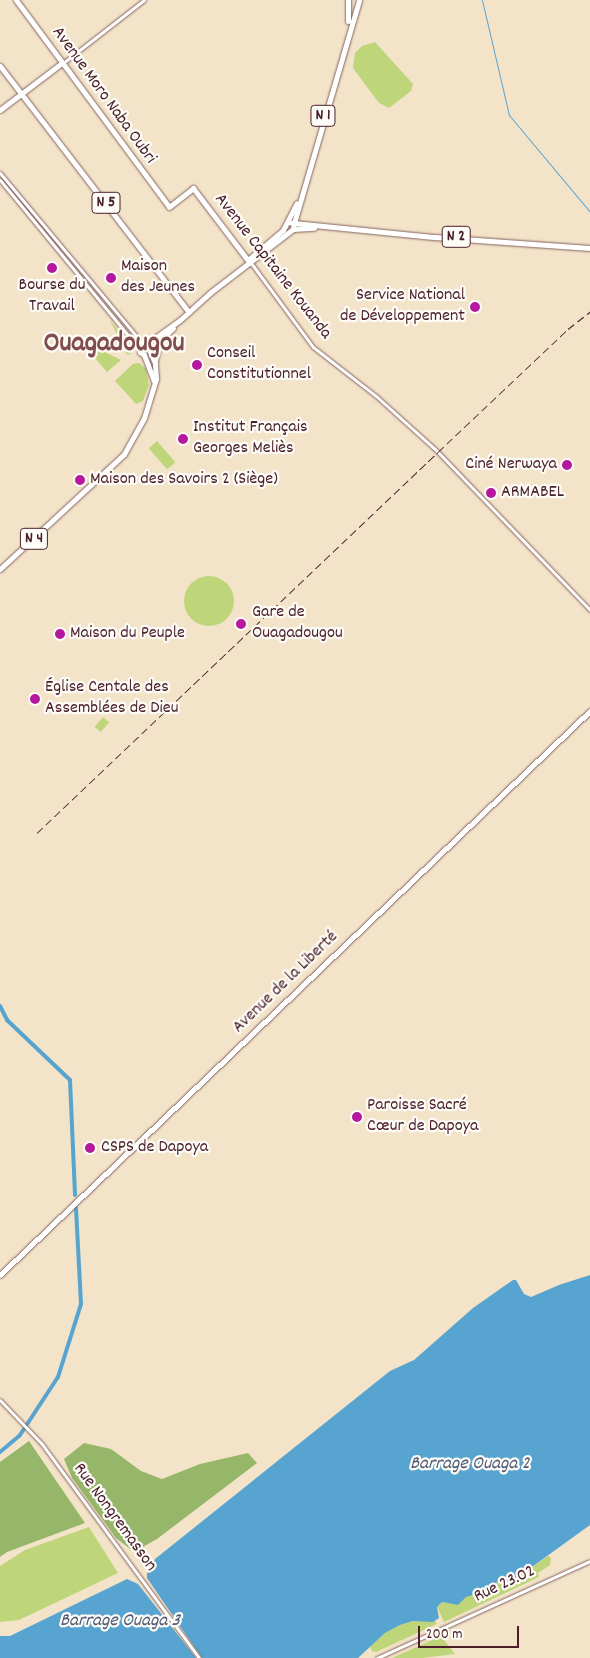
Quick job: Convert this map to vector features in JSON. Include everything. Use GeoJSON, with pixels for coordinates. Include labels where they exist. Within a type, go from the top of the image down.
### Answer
{"type":"FeatureCollection","features":[{"type":"Feature","properties":{"kind":"highway","name":"Avenue Moro Naba Oubri"},"geometry":{"type":"LineString","coordinates":[[16,0],[169,207],[193,188]]}},
{"type":"Feature","properties":{"kind":"highway","name":"N 1"},"geometry":{"type":"LineString","coordinates":[[347,34],[348,0]]}},
{"type":"Feature","properties":{"kind":"highway","name":"N 1"},"geometry":{"type":"LineString","coordinates":[[291,225],[347,34],[355,0]]}},
{"type":"Feature","properties":{"kind":"highway","name":"N 5"},"geometry":{"type":"LineString","coordinates":[[0,66],[189,312]]}},
{"type":"Feature","properties":{"kind":"highway","name":"Avenue Capitaine Kouanda"},"geometry":{"type":"LineString","coordinates":[[193,188],[249,261]]}},
{"type":"Feature","properties":{"kind":"highway","name":"N 4"},"geometry":{"type":"LineString","coordinates":[[155,384],[144,356],[146,348],[291,225]]}},
{"type":"Feature","properties":{"kind":"highway","name":"N 4"},"geometry":{"type":"LineString","coordinates":[[0,569],[118,460],[130,445],[141,425],[155,384],[154,361],[160,341],[180,320]]}},
{"type":"Feature","properties":{"kind":"highway"},"geometry":{"type":"LineString","coordinates":[[154,361],[146,348],[160,341]]}},
{"type":"Feature","properties":{"kind":"main road"},"geometry":{"type":"LineString","coordinates":[[0,110],[62,63]]}},
{"type":"Feature","properties":{"kind":"main road","name":"N 2"},"geometry":{"type":"LineString","coordinates":[[291,225],[590,248]]}},
{"type":"Feature","properties":{"kind":"main road","name":"Avenue de la Liberté"},"geometry":{"type":"LineString","coordinates":[[0,1275],[590,711]]}},
{"type":"Feature","properties":{"kind":"street"},"geometry":{"type":"LineString","coordinates":[[62,63],[144,0]]}},
{"type":"Feature","properties":{"kind":"street"},"geometry":{"type":"LineString","coordinates":[[0,173],[146,348]]}},
{"type":"Feature","properties":{"kind":"street"},"geometry":{"type":"LineString","coordinates":[[0,180],[106,307],[146,348]]}},
{"type":"Feature","properties":{"kind":"street","name":"Avenue Capitaine Kouanda"},"geometry":{"type":"LineString","coordinates":[[249,261],[313,347],[376,396],[436,450],[590,610]]}},
{"type":"Feature","properties":{"kind":"street"},"geometry":{"type":"LineString","coordinates":[[106,307],[110,304]]}},
{"type":"Feature","properties":{"kind":"street","name":"Rue Nongremasson"},"geometry":{"type":"LineString","coordinates":[[0,1400],[31,1430],[199,1658]]}},
{"type":"Feature","properties":{"kind":"street","name":"Rue 23.02"},"geometry":{"type":"LineString","coordinates":[[377,1658],[590,1561]]}},
{"type":"Feature","properties":{"kind":"green space"},"geometry":{"type":"Polygon","coordinates":[[[375,42],[413,84],[411,91],[389,108],[379,103],[353,68],[355,53],[362,46],[375,42]]]}},
{"type":"Feature","properties":{"kind":"green space"},"geometry":{"type":"Polygon","coordinates":[[[110,320],[134,350],[128,355],[126,353],[110,320]]]}},
{"type":"Feature","properties":{"kind":"green space"},"geometry":{"type":"Polygon","coordinates":[[[80,334],[89,344],[121,360],[107,372],[76,336],[80,334]]]}},
{"type":"Feature","properties":{"kind":"green space"},"geometry":{"type":"Polygon","coordinates":[[[139,363],[146,369],[149,385],[143,401],[136,404],[115,381],[133,364],[139,363]]]}},
{"type":"Feature","properties":{"kind":"green space"},"geometry":{"type":"Polygon","coordinates":[[[157,441],[175,462],[167,469],[149,448],[157,441]]]}},
{"type":"Feature","properties":{"kind":"green space"},"geometry":{"type":"Polygon","coordinates":[[[209,576],[218,578],[229,587],[234,601],[232,610],[223,621],[209,626],[200,624],[189,615],[184,601],[186,592],[195,581],[209,576]]]}},
{"type":"Feature","properties":{"kind":"green space"},"geometry":{"type":"Polygon","coordinates":[[[103,717],[109,722],[101,732],[95,727],[103,717]]]}},
{"type":"Feature","properties":{"kind":"green space"},"geometry":{"type":"Polygon","coordinates":[[[29,1441],[85,1523],[7,1552],[0,1557],[0,1462],[29,1441]]]}},
{"type":"Feature","properties":{"kind":"green space"},"geometry":{"type":"Polygon","coordinates":[[[84,1443],[111,1449],[141,1471],[162,1479],[200,1464],[248,1453],[257,1463],[157,1539],[134,1552],[116,1538],[72,1478],[64,1459],[84,1443]]]}},
{"type":"Feature","properties":{"kind":"green space"},"geometry":{"type":"Polygon","coordinates":[[[89,1527],[118,1573],[19,1620],[0,1622],[0,1566],[25,1550],[89,1527]]]}},
{"type":"Feature","properties":{"kind":"green space"},"geometry":{"type":"Polygon","coordinates":[[[548,1556],[551,1558],[550,1565],[538,1573],[539,1577],[444,1622],[437,1607],[442,1602],[458,1605],[465,1597],[485,1592],[499,1580],[511,1582],[548,1556]]]}},
{"type":"Feature","properties":{"kind":"green space"},"geometry":{"type":"Polygon","coordinates":[[[413,1621],[435,1621],[437,1624],[376,1652],[372,1651],[370,1647],[385,1633],[413,1621]]]}},
{"type":"Feature","properties":{"kind":"green space"},"geometry":{"type":"Polygon","coordinates":[[[441,1636],[455,1654],[423,1658],[392,1658],[441,1636]]]}},
{"type":"Feature","properties":{"kind":"water","name":"Barrage Ouaga 2"},"geometry":{"type":"Polygon","coordinates":[[[590,1275],[590,1525],[511,1582],[499,1580],[488,1591],[466,1597],[458,1605],[442,1602],[437,1607],[439,1618],[433,1622],[413,1621],[400,1625],[385,1633],[358,1658],[202,1658],[147,1578],[147,1571],[155,1559],[390,1371],[414,1360],[473,1308],[513,1280],[516,1280],[524,1294],[531,1297],[590,1275]]]}},
{"type":"Feature","properties":{"kind":"water","name":"Barrage Ouaga 3"},"geometry":{"type":"Polygon","coordinates":[[[127,1579],[138,1584],[196,1658],[0,1658],[0,1636],[10,1636],[127,1579]]]}},
{"type":"Feature","properties":{"kind":"waterway"},"geometry":{"type":"LineString","coordinates":[[482,0],[509,115],[590,212]]}},
{"type":"Feature","properties":{"kind":"waterway"},"geometry":{"type":"LineString","coordinates":[[0,1006],[7,1020],[70,1080],[75,1195]]}},
{"type":"Feature","properties":{"kind":"waterway"},"geometry":{"type":"LineString","coordinates":[[0,1452],[20,1435],[58,1377],[81,1304],[76,1208]]}},
{"type":"Feature","properties":{"kind":"railway"},"geometry":{"type":"LineString","coordinates":[[37,833],[568,329],[590,312]]}},
{"type":"Feature","properties":{"kind":"place","name":"Bourse du Travail"},"geometry":{"type":"Point","coordinates":[52,268]}},
{"type":"Feature","properties":{"kind":"place","name":"Maison des Jeunes"},"geometry":{"type":"Point","coordinates":[111,278]}},
{"type":"Feature","properties":{"kind":"place","name":"Service National de Développement"},"geometry":{"type":"Point","coordinates":[475,307]}},
{"type":"Feature","properties":{"kind":"place","name":"Conseil Constitutionnel"},"geometry":{"type":"Point","coordinates":[197,365]}},
{"type":"Feature","properties":{"kind":"place","name":"Institut Français Georges Meliès"},"geometry":{"type":"Point","coordinates":[183,439]}},
{"type":"Feature","properties":{"kind":"place","name":"Ciné Nerwaya"},"geometry":{"type":"Point","coordinates":[567,465]}},
{"type":"Feature","properties":{"kind":"place","name":"Maison des Savoirs 2 (Siège)"},"geometry":{"type":"Point","coordinates":[80,480]}},
{"type":"Feature","properties":{"kind":"place","name":"ARMABEL"},"geometry":{"type":"Point","coordinates":[491,493]}},
{"type":"Feature","properties":{"kind":"place","name":"Gare de Ouagadougou"},"geometry":{"type":"Point","coordinates":[241,624]}},
{"type":"Feature","properties":{"kind":"place","name":"Maison du Peuple"},"geometry":{"type":"Point","coordinates":[60,634]}},
{"type":"Feature","properties":{"kind":"place","name":"Église Centale des Assemblées de Dieu"},"geometry":{"type":"Point","coordinates":[35,699]}},
{"type":"Feature","properties":{"kind":"place","name":"Paroisse Sacré Cœur de Dapoya"},"geometry":{"type":"Point","coordinates":[357,1117]}},
{"type":"Feature","properties":{"kind":"place","name":"CSPS de Dapoya"},"geometry":{"type":"Point","coordinates":[90,1148]}},
{"type":"Feature","properties":{"kind":"district","name":"Ouagadougou"},"geometry":{"type":"Point","coordinates":[114,345]}}]}
